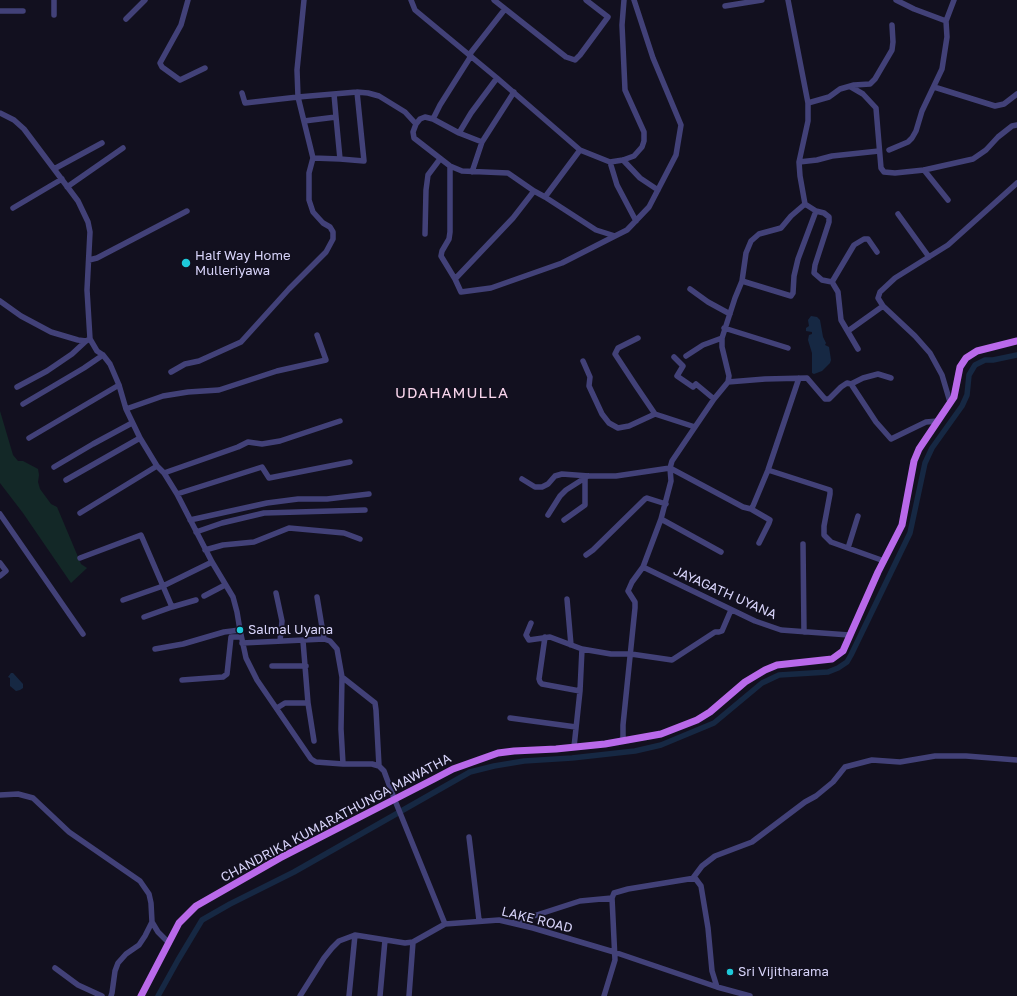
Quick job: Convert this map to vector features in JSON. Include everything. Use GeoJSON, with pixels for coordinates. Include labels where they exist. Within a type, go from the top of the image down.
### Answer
{"type":"FeatureCollection","features":[{"type":"Feature","properties":{"kind":"main road","name":"CHANDRIKA KUMARATHUNGA MAWATHA"},"geometry":{"type":"LineString","coordinates":[[142,996],[179,923],[196,906],[280,858],[395,801],[453,769],[498,753],[605,744],[661,734],[697,720],[710,712],[745,682],[765,670],[777,665],[832,659],[843,651],[849,635],[902,524],[914,461],[919,449],[954,397],[960,367],[966,358],[977,351],[1017,341]]}},
{"type":"Feature","properties":{"kind":"street"},"geometry":{"type":"LineString","coordinates":[[54,0],[54,14]]}},
{"type":"Feature","properties":{"kind":"street"},"geometry":{"type":"LineString","coordinates":[[126,19],[145,0]]}},
{"type":"Feature","properties":{"kind":"street"},"geometry":{"type":"LineString","coordinates":[[188,0],[181,25],[160,63],[162,67],[180,80],[205,68]]}},
{"type":"Feature","properties":{"kind":"street"},"geometry":{"type":"LineString","coordinates":[[171,372],[185,364],[199,361],[241,342],[289,289],[326,252],[333,239],[333,232],[330,227],[323,223],[314,212],[309,200],[309,173],[313,158],[298,97],[297,70],[304,0]]}},
{"type":"Feature","properties":{"kind":"street"},"geometry":{"type":"LineString","coordinates":[[411,0],[415,10],[514,92],[580,150],[610,162],[623,160],[634,156],[642,147],[644,142],[644,132],[625,90],[622,25],[624,0]]}},
{"type":"Feature","properties":{"kind":"street"},"geometry":{"type":"LineString","coordinates":[[494,0],[566,57],[575,60],[608,17],[586,0]]}},
{"type":"Feature","properties":{"kind":"street"},"geometry":{"type":"LineString","coordinates":[[450,166],[450,232],[449,238],[442,251],[442,256],[461,292],[491,288],[562,263],[627,230],[649,207],[676,155],[681,125],[653,58],[634,0]]}},
{"type":"Feature","properties":{"kind":"street"},"geometry":{"type":"LineString","coordinates":[[725,6],[762,0]]}},
{"type":"Feature","properties":{"kind":"street"},"geometry":{"type":"LineString","coordinates":[[788,0],[808,103],[808,121],[800,162],[800,176],[805,204],[816,211],[824,213],[829,218],[814,273],[822,280],[832,282],[838,292],[841,320],[858,348]]}},
{"type":"Feature","properties":{"kind":"street"},"geometry":{"type":"LineString","coordinates":[[896,0],[914,9],[946,21]]}},
{"type":"Feature","properties":{"kind":"street"},"geometry":{"type":"LineString","coordinates":[[889,150],[901,146],[912,138],[922,110],[942,69],[948,28],[946,21],[954,0]]}},
{"type":"Feature","properties":{"kind":"street"},"geometry":{"type":"LineString","coordinates":[[433,119],[470,55],[504,9]]}},
{"type":"Feature","properties":{"kind":"street"},"geometry":{"type":"LineString","coordinates":[[0,11],[23,11]]}},
{"type":"Feature","properties":{"kind":"street"},"geometry":{"type":"LineString","coordinates":[[808,103],[829,97],[840,89],[859,84],[870,84],[875,79],[892,50],[892,25]]}},
{"type":"Feature","properties":{"kind":"street"},"geometry":{"type":"LineString","coordinates":[[459,133],[471,113],[497,78]]}},
{"type":"Feature","properties":{"kind":"street"},"geometry":{"type":"LineString","coordinates":[[851,87],[863,94],[876,108],[881,168],[884,172],[895,173],[924,170],[973,159],[986,150],[998,137],[1012,126],[1017,125]]}},
{"type":"Feature","properties":{"kind":"street"},"geometry":{"type":"LineString","coordinates":[[934,87],[995,106],[1004,104],[1017,94]]}},
{"type":"Feature","properties":{"kind":"street"},"geometry":{"type":"LineString","coordinates":[[242,93],[245,103],[357,92],[368,93],[379,96],[405,112],[416,124]]}},
{"type":"Feature","properties":{"kind":"street"},"geometry":{"type":"LineString","coordinates":[[313,158],[364,161],[357,92]]}},
{"type":"Feature","properties":{"kind":"street"},"geometry":{"type":"LineString","coordinates":[[472,172],[482,142],[514,92]]}},
{"type":"Feature","properties":{"kind":"street"},"geometry":{"type":"LineString","coordinates":[[334,94],[340,159]]}},
{"type":"Feature","properties":{"kind":"street"},"geometry":{"type":"LineString","coordinates":[[0,113],[14,120],[24,129],[78,201],[88,222],[90,232],[87,290],[88,340],[110,364],[119,384],[126,409],[132,423],[157,466],[164,473],[177,494],[205,550],[233,597],[246,658],[257,680],[311,759],[316,762],[372,764],[379,766],[384,771],[445,924],[413,942],[405,943],[355,935],[339,941],[324,958],[300,996]]}},
{"type":"Feature","properties":{"kind":"street"},"geometry":{"type":"LineString","coordinates":[[304,121],[336,117]]}},
{"type":"Feature","properties":{"kind":"street"},"geometry":{"type":"LineString","coordinates":[[482,142],[459,133],[433,119],[425,117],[420,119],[413,132],[414,138],[450,166],[462,171],[498,171],[508,173],[596,230],[615,236]]}},
{"type":"Feature","properties":{"kind":"street"},"geometry":{"type":"LineString","coordinates":[[54,169],[102,143]]}},
{"type":"Feature","properties":{"kind":"street"},"geometry":{"type":"LineString","coordinates":[[67,187],[123,148]]}},
{"type":"Feature","properties":{"kind":"street"},"geometry":{"type":"LineString","coordinates":[[545,197],[580,150]]}},
{"type":"Feature","properties":{"kind":"street"},"geometry":{"type":"LineString","coordinates":[[800,162],[879,150]]}},
{"type":"Feature","properties":{"kind":"street"},"geometry":{"type":"LineString","coordinates":[[425,234],[426,190],[428,175],[440,159]]}},
{"type":"Feature","properties":{"kind":"street"},"geometry":{"type":"LineString","coordinates":[[623,160],[640,178],[658,190]]}},
{"type":"Feature","properties":{"kind":"street"},"geometry":{"type":"LineString","coordinates":[[610,162],[617,186],[636,221]]}},
{"type":"Feature","properties":{"kind":"street"},"geometry":{"type":"LineString","coordinates":[[924,170],[948,200]]}},
{"type":"Feature","properties":{"kind":"street"},"geometry":{"type":"LineString","coordinates":[[13,208],[62,180]]}},
{"type":"Feature","properties":{"kind":"street"},"geometry":{"type":"LineString","coordinates":[[950,402],[942,375],[930,353],[878,298],[880,292],[895,278],[960,236],[1017,183]]}},
{"type":"Feature","properties":{"kind":"street"},"geometry":{"type":"LineString","coordinates":[[455,279],[513,218],[534,191]]}},
{"type":"Feature","properties":{"kind":"street"},"geometry":{"type":"LineString","coordinates":[[623,741],[622,725],[635,608],[635,602],[628,591],[632,582],[643,567],[662,520],[671,481],[670,468],[672,461],[714,399],[728,382],[729,376],[722,347],[722,338],[724,328],[742,281],[746,253],[751,241],[759,234],[781,228],[791,216],[805,204]]}},
{"type":"Feature","properties":{"kind":"street"},"geometry":{"type":"LineString","coordinates":[[89,260],[97,258],[187,211]]}},
{"type":"Feature","properties":{"kind":"street"},"geometry":{"type":"LineString","coordinates":[[742,281],[791,296],[793,294],[794,276],[798,259],[816,211]]}},
{"type":"Feature","properties":{"kind":"street"},"geometry":{"type":"LineString","coordinates":[[898,214],[929,257]]}},
{"type":"Feature","properties":{"kind":"street"},"geometry":{"type":"LineString","coordinates":[[832,282],[854,245],[864,239],[868,239],[877,252]]}},
{"type":"Feature","properties":{"kind":"street"},"geometry":{"type":"LineString","coordinates":[[690,289],[708,302],[730,314]]}},
{"type":"Feature","properties":{"kind":"street"},"geometry":{"type":"LineString","coordinates":[[0,301],[21,316],[51,332],[78,340],[88,340]]}},
{"type":"Feature","properties":{"kind":"street"},"geometry":{"type":"LineString","coordinates":[[848,331],[884,306]]}},
{"type":"Feature","properties":{"kind":"street"},"geometry":{"type":"LineString","coordinates":[[724,328],[788,348]]}},
{"type":"Feature","properties":{"kind":"street"},"geometry":{"type":"LineString","coordinates":[[126,409],[163,396],[188,392],[219,390],[277,371],[326,360],[317,335]]}},
{"type":"Feature","properties":{"kind":"street"},"geometry":{"type":"LineString","coordinates":[[638,338],[618,348],[615,354],[655,414],[695,427]]}},
{"type":"Feature","properties":{"kind":"street"},"geometry":{"type":"LineString","coordinates":[[686,356],[703,345],[722,338]]}},
{"type":"Feature","properties":{"kind":"street"},"geometry":{"type":"LineString","coordinates":[[17,387],[47,371],[72,354],[88,340]]}},
{"type":"Feature","properties":{"kind":"street"},"geometry":{"type":"LineString","coordinates":[[23,404],[103,355]]}},
{"type":"Feature","properties":{"kind":"street"},"geometry":{"type":"LineString","coordinates":[[674,356],[683,366],[677,376],[693,387],[696,384],[714,399]]}},
{"type":"Feature","properties":{"kind":"street"},"geometry":{"type":"LineString","coordinates":[[583,361],[590,377],[589,386],[602,414],[609,423],[618,428],[629,426],[655,414]]}},
{"type":"Feature","properties":{"kind":"street"},"geometry":{"type":"LineString","coordinates":[[728,382],[807,378],[825,399],[829,399],[841,387],[863,378],[878,374],[891,378]]}},
{"type":"Feature","properties":{"kind":"street"},"geometry":{"type":"LineString","coordinates":[[751,508],[768,470],[799,378]]}},
{"type":"Feature","properties":{"kind":"street"},"geometry":{"type":"LineString","coordinates":[[29,438],[119,384]]}},
{"type":"Feature","properties":{"kind":"street"},"geometry":{"type":"LineString","coordinates":[[851,384],[876,422],[891,439],[926,422],[938,421]]}},
{"type":"Feature","properties":{"kind":"street"},"geometry":{"type":"LineString","coordinates":[[164,473],[238,447],[248,442],[262,444],[280,441],[340,421]]}},
{"type":"Feature","properties":{"kind":"street"},"geometry":{"type":"LineString","coordinates":[[54,467],[132,423]]}},
{"type":"Feature","properties":{"kind":"street"},"geometry":{"type":"LineString","coordinates":[[66,480],[140,438]]}},
{"type":"Feature","properties":{"kind":"street"},"geometry":{"type":"LineString","coordinates":[[177,494],[262,467],[269,478],[350,462]]}},
{"type":"Feature","properties":{"kind":"street"},"geometry":{"type":"LineString","coordinates":[[80,513],[157,466]]}},
{"type":"Feature","properties":{"kind":"street"},"geometry":{"type":"LineString","coordinates":[[522,479],[535,487],[542,487],[548,484],[555,476],[562,474],[587,477],[616,476],[670,468],[743,507],[751,508],[770,520],[770,523],[759,543]]}},
{"type":"Feature","properties":{"kind":"street"},"geometry":{"type":"LineString","coordinates":[[768,470],[830,490],[824,535],[831,542],[884,561]]}},
{"type":"Feature","properties":{"kind":"street"},"geometry":{"type":"LineString","coordinates":[[548,515],[560,496],[587,477]]}},
{"type":"Feature","properties":{"kind":"street"},"geometry":{"type":"LineString","coordinates":[[564,520],[585,505],[587,477]]}},
{"type":"Feature","properties":{"kind":"street"},"geometry":{"type":"LineString","coordinates":[[190,520],[267,503],[298,499],[327,499],[370,494]]}},
{"type":"Feature","properties":{"kind":"street"},"geometry":{"type":"LineString","coordinates":[[586,555],[593,550],[644,499],[647,498],[666,504]]}},
{"type":"Feature","properties":{"kind":"street"},"geometry":{"type":"LineString","coordinates":[[196,532],[222,522],[264,513],[365,510]]}},
{"type":"Feature","properties":{"kind":"street"},"geometry":{"type":"LineString","coordinates":[[0,514],[83,634]]}},
{"type":"Feature","properties":{"kind":"street"},"geometry":{"type":"LineString","coordinates":[[848,548],[858,516]]}},
{"type":"Feature","properties":{"kind":"street"},"geometry":{"type":"LineString","coordinates":[[662,520],[721,552]]}},
{"type":"Feature","properties":{"kind":"street"},"geometry":{"type":"LineString","coordinates":[[205,550],[223,545],[254,542],[289,528],[344,533],[360,539]]}},
{"type":"Feature","properties":{"kind":"street"},"geometry":{"type":"LineString","coordinates":[[80,558],[140,535],[172,607]]}},
{"type":"Feature","properties":{"kind":"street"},"geometry":{"type":"LineString","coordinates":[[803,544],[804,632]]}},
{"type":"Feature","properties":{"kind":"street"},"geometry":{"type":"LineString","coordinates":[[124,600],[163,586],[212,562]]}},
{"type":"Feature","properties":{"kind":"street"},"geometry":{"type":"LineString","coordinates":[[0,563],[6,572],[0,576]]}},
{"type":"Feature","properties":{"kind":"street","name":"JAYAGATH UYANA"},"geometry":{"type":"LineString","coordinates":[[643,567],[755,621],[781,630],[849,635]]}},
{"type":"Feature","properties":{"kind":"street"},"geometry":{"type":"LineString","coordinates":[[204,596],[226,585]]}},
{"type":"Feature","properties":{"kind":"street"},"geometry":{"type":"LineString","coordinates":[[276,593],[282,621],[280,641]]}},
{"type":"Feature","properties":{"kind":"street"},"geometry":{"type":"LineString","coordinates":[[317,598],[324,639]]}},
{"type":"Feature","properties":{"kind":"street"},"geometry":{"type":"LineString","coordinates":[[567,599],[571,645]]}},
{"type":"Feature","properties":{"kind":"street"},"geometry":{"type":"LineString","coordinates":[[144,617],[196,600]]}},
{"type":"Feature","properties":{"kind":"street"},"geometry":{"type":"LineString","coordinates":[[531,623],[526,635],[526,638],[529,640],[550,637],[582,649],[611,654],[631,654],[672,660],[715,632],[722,631],[731,610]]}},
{"type":"Feature","properties":{"kind":"street"},"geometry":{"type":"LineString","coordinates":[[155,649],[183,644],[224,632],[240,630]]}},
{"type":"Feature","properties":{"kind":"street"},"geometry":{"type":"LineString","coordinates":[[182,680],[223,677],[227,674],[231,637],[242,640],[304,641],[324,639],[330,641],[337,649],[342,677],[341,729],[343,764]]}},
{"type":"Feature","properties":{"kind":"street"},"geometry":{"type":"LineString","coordinates":[[545,637],[539,679],[540,682],[542,684],[580,691]]}},
{"type":"Feature","properties":{"kind":"street"},"geometry":{"type":"LineString","coordinates":[[304,641],[308,703],[314,741]]}},
{"type":"Feature","properties":{"kind":"street"},"geometry":{"type":"LineString","coordinates":[[574,747],[580,691],[582,649]]}},
{"type":"Feature","properties":{"kind":"street"},"geometry":{"type":"LineString","coordinates":[[272,666],[306,666]]}},
{"type":"Feature","properties":{"kind":"street"},"geometry":{"type":"LineString","coordinates":[[342,677],[375,703],[379,766]]}},
{"type":"Feature","properties":{"kind":"street"},"geometry":{"type":"LineString","coordinates":[[277,708],[285,703],[308,703]]}},
{"type":"Feature","properties":{"kind":"street"},"geometry":{"type":"LineString","coordinates":[[510,718],[576,728]]}},
{"type":"Feature","properties":{"kind":"street"},"geometry":{"type":"LineString","coordinates":[[693,878],[702,866],[715,856],[752,842],[805,802],[816,796],[834,782],[845,767],[872,760],[900,762],[935,756],[966,756],[1017,760]]}},
{"type":"Feature","properties":{"kind":"street"},"geometry":{"type":"LineString","coordinates":[[0,795],[18,794],[33,798],[69,832],[140,880],[149,894],[152,903],[152,922],[139,945],[126,954],[118,963],[115,971],[111,996]]}},
{"type":"Feature","properties":{"kind":"street"},"geometry":{"type":"LineString","coordinates":[[470,837],[479,920]]}},
{"type":"Feature","properties":{"kind":"street"},"geometry":{"type":"LineString","coordinates":[[604,996],[615,960],[612,898],[614,893],[628,889],[693,878],[696,878],[701,886],[708,928],[712,971],[717,987]]}},
{"type":"Feature","properties":{"kind":"street"},"geometry":{"type":"LineString","coordinates":[[512,923],[580,901],[612,898]]}},
{"type":"Feature","properties":{"kind":"street","name":"LAKE ROAD"},"geometry":{"type":"LineString","coordinates":[[445,924],[479,920],[499,920],[512,923],[614,952],[717,987],[750,996]]}},
{"type":"Feature","properties":{"kind":"street"},"geometry":{"type":"LineString","coordinates":[[152,922],[158,932],[169,943]]}},
{"type":"Feature","properties":{"kind":"street"},"geometry":{"type":"LineString","coordinates":[[349,996],[355,935]]}},
{"type":"Feature","properties":{"kind":"street"},"geometry":{"type":"LineString","coordinates":[[380,996],[385,940]]}},
{"type":"Feature","properties":{"kind":"street"},"geometry":{"type":"LineString","coordinates":[[409,996],[413,942]]}},
{"type":"Feature","properties":{"kind":"street"},"geometry":{"type":"LineString","coordinates":[[55,968],[78,985],[102,996]]}},
{"type":"Feature","properties":{"kind":"green space"},"geometry":{"type":"Polygon","coordinates":[[[0,411],[13,455],[18,461],[23,461],[38,469],[38,482],[40,489],[51,504],[57,507],[81,564],[87,568],[71,583],[23,513],[0,483],[0,411]]]}},
{"type":"Feature","properties":{"kind":"water"},"geometry":{"type":"Polygon","coordinates":[[[811,316],[817,317],[820,320],[823,337],[826,343],[825,345],[829,347],[831,360],[822,371],[814,374],[812,373],[812,353],[808,340],[809,335],[812,334],[812,332],[806,331],[806,328],[809,326],[808,320],[811,316]]]}},
{"type":"Feature","properties":{"kind":"water"},"geometry":{"type":"Polygon","coordinates":[[[11,673],[13,673],[23,684],[23,688],[20,690],[16,691],[10,686],[10,678],[8,677],[11,673]]]}},
{"type":"Feature","properties":{"kind":"waterway"},"geometry":{"type":"LineString","coordinates":[[158,996],[202,920],[230,904],[294,872],[470,772],[524,761],[572,758],[635,751],[661,745],[714,723],[762,683],[779,675],[828,672],[847,662],[910,533],[925,463],[932,448],[962,406],[967,395],[969,375],[975,365],[985,360],[993,360],[1017,355]]}},
{"type":"Feature","properties":{"kind":"place","name":"Half Way Home Mulleriyawa"},"geometry":{"type":"Point","coordinates":[186,263]}},
{"type":"Feature","properties":{"kind":"place","name":"Salmal Uyana"},"geometry":{"type":"Point","coordinates":[240,630]}},
{"type":"Feature","properties":{"kind":"place","name":"Sri Vijitharama"},"geometry":{"type":"Point","coordinates":[730,972]}},
{"type":"Feature","properties":{"kind":"district","name":"UDAHAMULLA"},"geometry":{"type":"Point","coordinates":[452,393]}}]}
